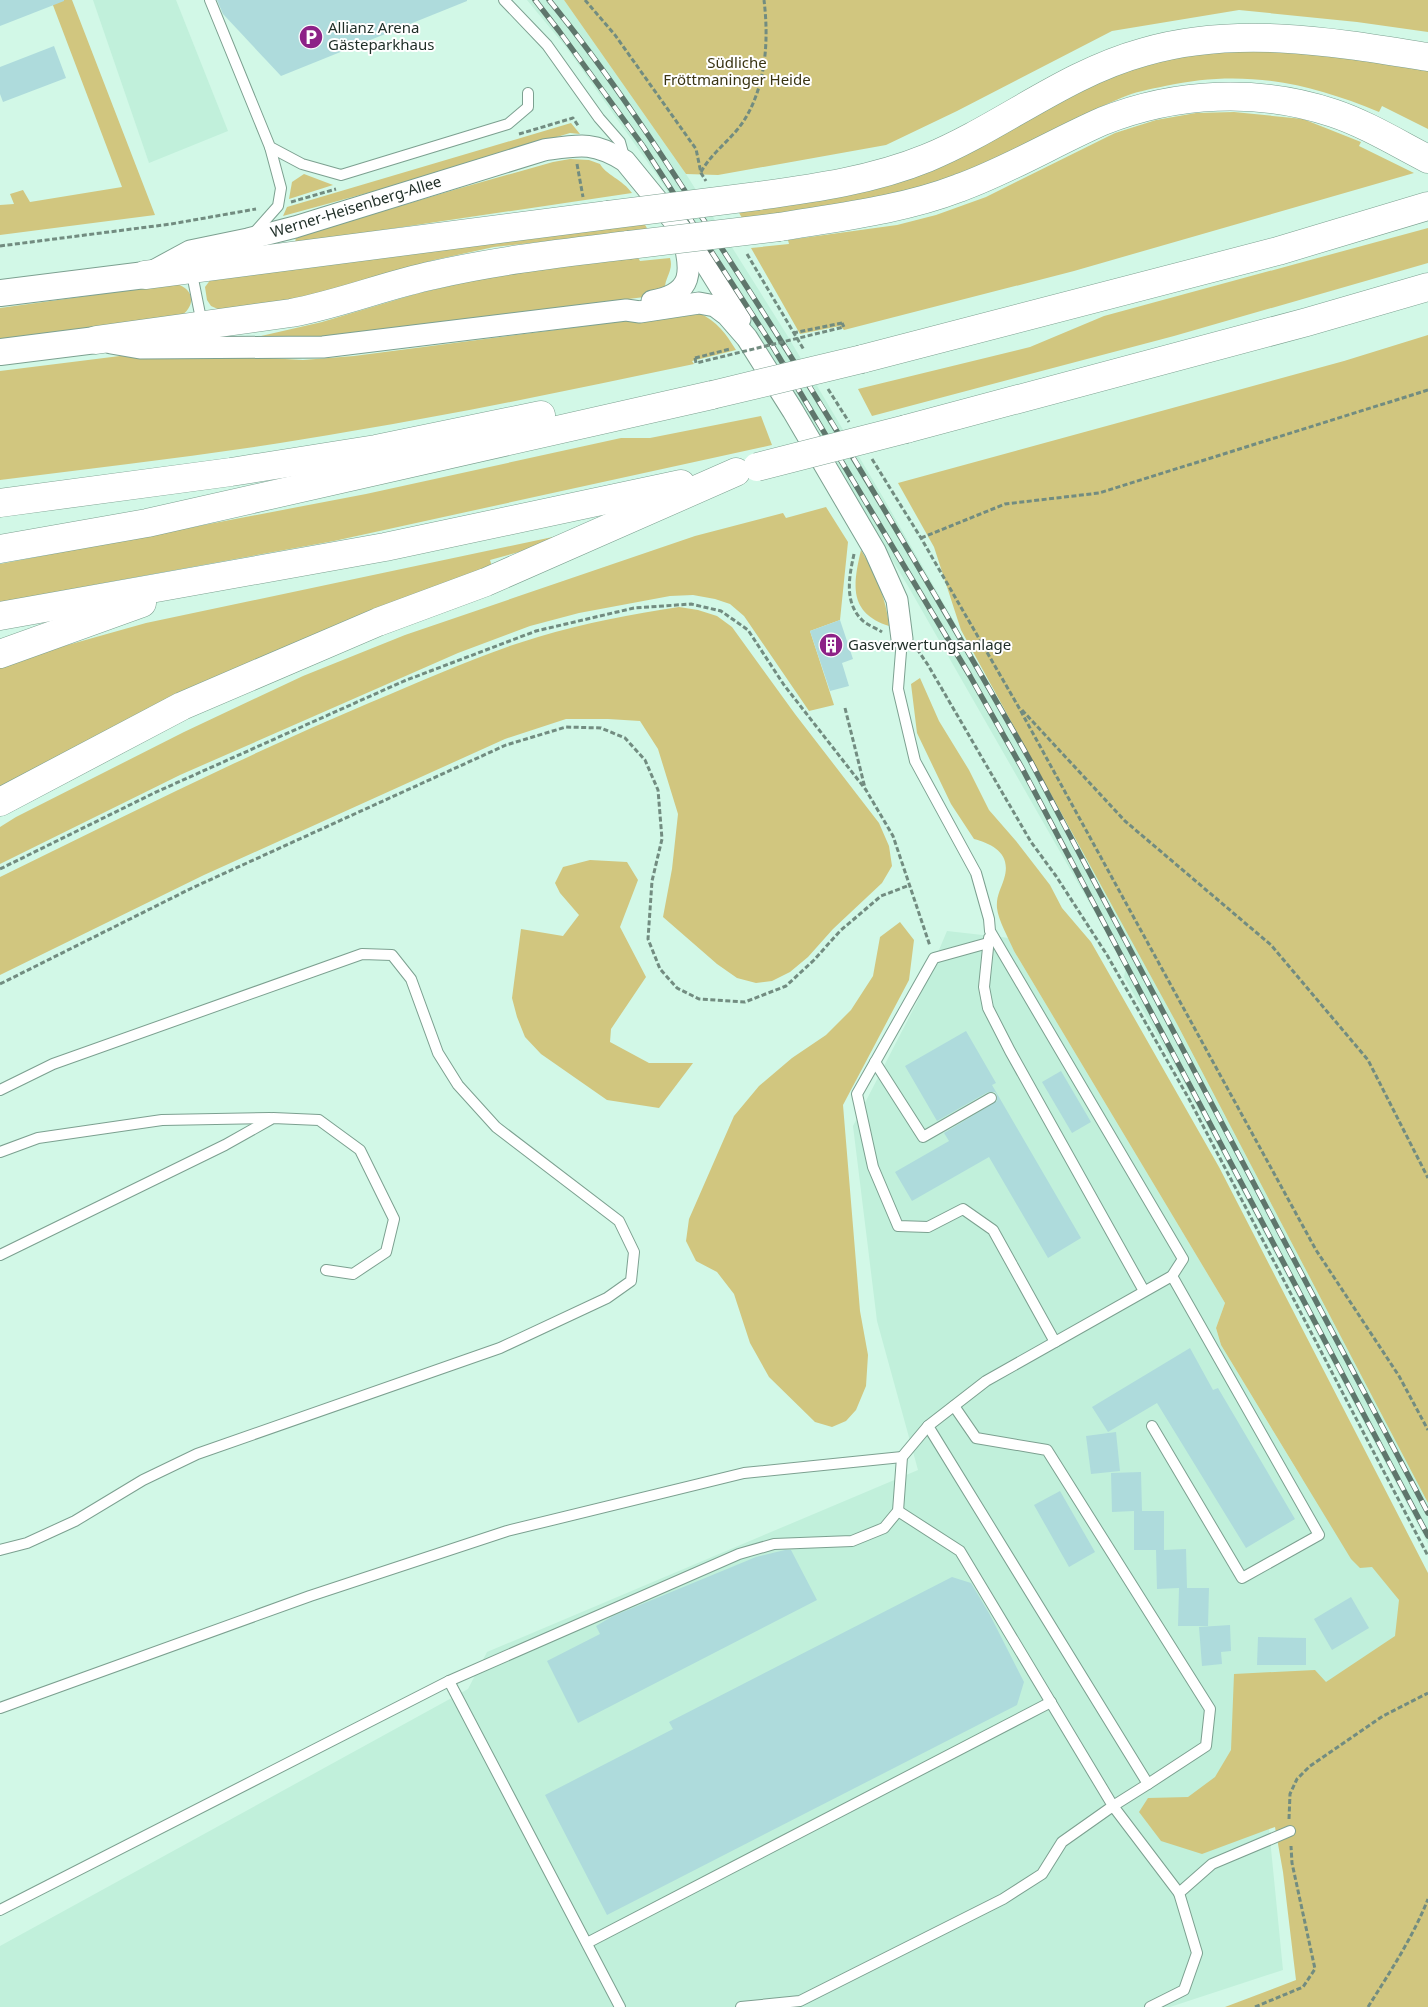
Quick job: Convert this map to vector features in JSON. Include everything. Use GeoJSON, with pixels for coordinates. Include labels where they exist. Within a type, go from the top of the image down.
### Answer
{"type":"FeatureCollection","features":[{"type":"Feature","properties":{"kind":"highway"},"geometry":{"type":"LineString","coordinates":[[145,275],[597,208],[758,196],[847,183],[887,172],[928,157],[974,135],[1060,85],[1102,66],[1143,52],[1193,41],[1276,37],[1326,42],[1428,57]]}},
{"type":"Feature","properties":{"kind":"highway"},"geometry":{"type":"LineString","coordinates":[[96,340],[203,326],[323,307],[432,275],[492,263],[779,227],[896,207],[935,197],[991,175],[1103,122],[1135,109],[1200,97],[1236,96],[1280,100],[1335,114],[1374,131],[1428,159]]}},
{"type":"Feature","properties":{"kind":"highway"},"geometry":{"type":"LineString","coordinates":[[0,503],[230,472],[376,449],[704,378],[853,343],[915,346],[1278,251],[1428,206]]}},
{"type":"Feature","properties":{"kind":"highway"},"geometry":{"type":"LineString","coordinates":[[0,616],[385,547],[747,469],[906,429],[1307,322],[1428,287]]}},
{"type":"Feature","properties":{"kind":"highway"},"geometry":{"type":"LineString","coordinates":[[0,549],[147,523],[704,378]]}},
{"type":"Feature","properties":{"kind":"highway"},"geometry":{"type":"LineString","coordinates":[[0,802],[182,706],[369,625],[486,582],[747,469]]}},
{"type":"Feature","properties":{"kind":"highway"},"geometry":{"type":"LineString","coordinates":[[0,654],[211,578]]}},
{"type":"Feature","properties":{"kind":"street","name":"Werner-Heisenberg-Allee"},"geometry":{"type":"LineString","coordinates":[[0,294],[145,275],[190,251],[295,227],[544,150],[584,146],[610,151],[625,160],[681,228],[696,248],[742,321],[741,347]]}},
{"type":"Feature","properties":{"kind":"street","name":"Werner-Heisenberg-Allee"},"geometry":{"type":"LineString","coordinates":[[626,310],[639,303],[672,296],[684,285],[689,272],[690,260],[681,228]]}},
{"type":"Feature","properties":{"kind":"street","name":"Werner-Heisenberg-Allee"},"geometry":{"type":"LineString","coordinates":[[0,352],[96,340],[140,348],[323,347],[626,310],[640,312],[699,303],[715,306],[727,315],[741,347]]}},
{"type":"Feature","properties":{"kind":"street"},"geometry":{"type":"LineString","coordinates":[[741,347],[798,420],[875,551],[897,600],[902,638]]}},
{"type":"Feature","properties":{"kind":"lane"},"geometry":{"type":"LineString","coordinates":[[210,0],[270,147],[280,182],[278,206],[265,223],[248,239]]}},
{"type":"Feature","properties":{"kind":"lane"},"geometry":{"type":"LineString","coordinates":[[504,0],[547,45],[599,118],[620,142],[625,160]]}},
{"type":"Feature","properties":{"kind":"lane"},"geometry":{"type":"LineString","coordinates":[[270,147],[302,164],[341,175],[508,124],[528,107],[528,93]]}},
{"type":"Feature","properties":{"kind":"lane"},"geometry":{"type":"LineString","coordinates":[[191,268],[203,326]]}},
{"type":"Feature","properties":{"kind":"lane"},"geometry":{"type":"LineString","coordinates":[[902,638],[898,690],[915,761],[976,873],[989,919],[990,931],[984,987],[988,1008],[1144,1291]]}},
{"type":"Feature","properties":{"kind":"lane"},"geometry":{"type":"LineString","coordinates":[[0,1910],[448,1681],[739,1554],[774,1544],[852,1541],[884,1528],[898,1511],[902,1457],[928,1426],[986,1381],[1172,1276],[1183,1259],[990,931]]}},
{"type":"Feature","properties":{"kind":"lane"},"geometry":{"type":"LineString","coordinates":[[988,943],[934,958],[857,1094],[873,1168],[898,1226],[928,1226],[963,1209],[993,1230],[1055,1342]]}},
{"type":"Feature","properties":{"kind":"lane"},"geometry":{"type":"LineString","coordinates":[[0,1090],[54,1064],[362,954],[392,955],[410,979],[438,1053],[458,1086],[496,1127],[619,1221],[634,1252],[631,1281],[607,1298],[500,1348],[197,1454],[143,1480],[75,1521],[27,1543],[0,1550]]}},
{"type":"Feature","properties":{"kind":"lane"},"geometry":{"type":"LineString","coordinates":[[875,1062],[924,1137],[991,1098]]}},
{"type":"Feature","properties":{"kind":"lane"},"geometry":{"type":"LineString","coordinates":[[0,1255],[225,1145],[273,1118]]}},
{"type":"Feature","properties":{"kind":"lane"},"geometry":{"type":"LineString","coordinates":[[0,1152],[38,1138],[162,1120],[273,1118],[319,1120],[360,1150],[394,1218],[386,1252],[352,1274],[326,1270]]}},
{"type":"Feature","properties":{"kind":"lane"},"geometry":{"type":"LineString","coordinates":[[1152,1426],[1242,1578],[1319,1535],[1172,1276]]}},
{"type":"Feature","properties":{"kind":"lane"},"geometry":{"type":"LineString","coordinates":[[741,2007],[800,2001],[1003,1899],[1042,1874],[1062,1842],[1206,1746],[1210,1709],[1047,1450],[976,1438],[954,1406]]}},
{"type":"Feature","properties":{"kind":"lane"},"geometry":{"type":"LineString","coordinates":[[928,1426],[1148,1784]]}},
{"type":"Feature","properties":{"kind":"lane"},"geometry":{"type":"LineString","coordinates":[[0,1708],[310,1596],[507,1531],[744,1473],[902,1457]]}},
{"type":"Feature","properties":{"kind":"lane"},"geometry":{"type":"LineString","coordinates":[[898,1511],[960,1551],[1114,1806],[1179,1893],[1197,1952],[1184,1990],[1150,2007]]}},
{"type":"Feature","properties":{"kind":"lane"},"geometry":{"type":"LineString","coordinates":[[448,1681],[620,2007]]}},
{"type":"Feature","properties":{"kind":"lane"},"geometry":{"type":"LineString","coordinates":[[587,1943],[1051,1702]]}},
{"type":"Feature","properties":{"kind":"lane"},"geometry":{"type":"LineString","coordinates":[[1179,1893],[1212,1864],[1290,1831]]}},
{"type":"Feature","properties":{"kind":"path"},"geometry":{"type":"LineString","coordinates":[[585,0],[615,35],[696,149],[701,173],[706,183]]}},
{"type":"Feature","properties":{"kind":"path"},"geometry":{"type":"LineString","coordinates":[[701,173],[708,160],[742,123],[759,90],[767,28],[764,0]]}},
{"type":"Feature","properties":{"kind":"path"},"geometry":{"type":"LineString","coordinates":[[516,135],[573,118],[584,146],[580,181],[597,208]]}},
{"type":"Feature","properties":{"kind":"path"},"geometry":{"type":"LineString","coordinates":[[0,246],[171,224],[278,206],[344,186]]}},
{"type":"Feature","properties":{"kind":"path"},"geometry":{"type":"LineString","coordinates":[[745,250],[809,358]]}},
{"type":"Feature","properties":{"kind":"path"},"geometry":{"type":"LineString","coordinates":[[741,347],[704,378],[696,363],[706,361],[844,328],[853,343]]}},
{"type":"Feature","properties":{"kind":"path"},"geometry":{"type":"LineString","coordinates":[[793,333],[853,343]]}},
{"type":"Feature","properties":{"kind":"path"},"geometry":{"type":"LineString","coordinates":[[824,382],[850,423]]}},
{"type":"Feature","properties":{"kind":"path"},"geometry":{"type":"LineString","coordinates":[[921,538],[1005,504],[1098,494],[1428,390]]}},
{"type":"Feature","properties":{"kind":"path"},"geometry":{"type":"LineString","coordinates":[[870,456],[921,538],[1018,706],[1316,1250],[1399,1376],[1428,1430]]}},
{"type":"Feature","properties":{"kind":"path"},"geometry":{"type":"LineString","coordinates":[[854,552],[848,577],[853,609],[863,622],[891,636],[902,638],[917,649],[1031,842],[1056,876],[1107,955],[1189,1099],[1428,1556]]}},
{"type":"Feature","properties":{"kind":"path"},"geometry":{"type":"LineString","coordinates":[[0,870],[154,793],[404,681],[536,631],[634,608],[691,604],[722,611],[748,630],[784,685],[866,790],[893,836],[934,958]]}},
{"type":"Feature","properties":{"kind":"path"},"geometry":{"type":"LineString","coordinates":[[1018,706],[1125,821],[1271,945],[1368,1060],[1428,1178]]}},
{"type":"Feature","properties":{"kind":"path"},"geometry":{"type":"LineString","coordinates":[[845,708],[866,790]]}},
{"type":"Feature","properties":{"kind":"path"},"geometry":{"type":"LineString","coordinates":[[0,984],[192,888],[398,794],[506,745],[566,727],[601,728],[625,738],[645,760],[658,790],[662,839],[652,881],[648,939],[660,969],[677,988],[699,999],[745,1002],[786,986],[814,960],[840,931],[881,896],[910,885]]}},
{"type":"Feature","properties":{"kind":"path"},"geometry":{"type":"LineString","coordinates":[[1255,2007],[1303,1987],[1315,1969],[1292,1863],[1290,1794],[1297,1779],[1310,1766],[1383,1716],[1428,1693]]}},
{"type":"Feature","properties":{"kind":"path"},"geometry":{"type":"LineString","coordinates":[[1368,2007],[1390,1973],[1421,1916],[1428,1899]]}},
{"type":"Feature","properties":{"kind":"shaded area"},"geometry":{"type":"Polygon","coordinates":[[[93,0],[176,0],[228,131],[149,163],[93,0]]]}},
{"type":"Feature","properties":{"kind":"shaded area"},"geometry":{"type":"Polygon","coordinates":[[[527,0],[564,0],[686,174],[787,335],[884,499],[1028,751],[1177,1024],[1428,1503],[1428,1544],[1186,1086],[1124,977],[1126,967],[908,586],[709,256],[661,181],[566,47],[527,0]]]}},
{"type":"Feature","properties":{"kind":"shaded area"},"geometry":{"type":"Polygon","coordinates":[[[947,931],[1009,938],[1014,951],[1225,1303],[1216,1328],[1221,1345],[1301,1477],[1428,1636],[1265,1788],[1283,1970],[1170,2007],[0,2007],[0,1946],[468,1689],[487,1652],[918,1470],[877,1321],[853,1126],[917,1002],[947,931]]]}},
{"type":"Feature","properties":{"kind":"green space"},"geometry":{"type":"Polygon","coordinates":[[[51,0],[72,0],[155,215],[0,235],[0,205],[14,204],[10,194],[23,190],[30,202],[122,187],[51,0]]]}},
{"type":"Feature","properties":{"kind":"green space","name":"Südliche Fröttmaninger Heide"},"geometry":{"type":"Polygon","coordinates":[[[564,0],[1428,0],[1428,32],[1357,22],[1239,10],[1112,31],[957,111],[886,145],[718,175],[686,174],[564,0]]]}},
{"type":"Feature","properties":{"kind":"green space"},"geometry":{"type":"Polygon","coordinates":[[[1263,49],[1325,53],[1428,68],[1428,129],[1382,106],[1379,112],[1300,86],[1248,79],[1194,81],[1137,92],[1126,96],[1076,118],[988,162],[917,188],[868,200],[793,212],[742,218],[738,211],[853,193],[1108,75],[1172,57],[1263,49]]]}},
{"type":"Feature","properties":{"kind":"green space"},"geometry":{"type":"Polygon","coordinates":[[[1234,112],[1303,119],[1361,142],[1359,146],[1414,173],[1074,271],[844,330],[840,326],[800,334],[751,248],[789,244],[788,240],[897,225],[936,215],[986,197],[1115,133],[1156,120],[1196,113],[1234,112]]]}},
{"type":"Feature","properties":{"kind":"green space"},"geometry":{"type":"Polygon","coordinates":[[[571,123],[580,134],[570,133],[411,181],[283,216],[287,207],[571,123]]]}},
{"type":"Feature","properties":{"kind":"green space"},"geometry":{"type":"Polygon","coordinates":[[[570,159],[589,160],[600,164],[602,168],[624,184],[632,193],[295,243],[296,237],[457,189],[570,159]]]}},
{"type":"Feature","properties":{"kind":"green space"},"geometry":{"type":"Polygon","coordinates":[[[304,174],[333,185],[289,199],[292,182],[304,174]]]}},
{"type":"Feature","properties":{"kind":"green space"},"geometry":{"type":"Polygon","coordinates":[[[644,223],[648,230],[494,247],[434,260],[308,296],[239,309],[220,310],[211,306],[207,300],[205,287],[211,279],[644,223]]]}},
{"type":"Feature","properties":{"kind":"green space"},"geometry":{"type":"Polygon","coordinates":[[[1428,228],[1428,263],[1174,336],[872,416],[858,389],[1030,347],[1104,316],[1428,228]]]}},
{"type":"Feature","properties":{"kind":"green space"},"geometry":{"type":"Polygon","coordinates":[[[637,256],[640,261],[670,258],[671,267],[665,290],[652,296],[386,330],[302,338],[261,338],[261,336],[322,322],[419,293],[484,278],[637,256]]]}},
{"type":"Feature","properties":{"kind":"green space"},"geometry":{"type":"Polygon","coordinates":[[[173,284],[182,286],[191,296],[187,311],[175,318],[0,339],[0,308],[173,284]]]}},
{"type":"Feature","properties":{"kind":"green space"},"geometry":{"type":"Polygon","coordinates":[[[699,313],[720,328],[736,350],[692,361],[694,364],[395,424],[220,452],[0,480],[0,371],[120,356],[196,354],[303,360],[354,356],[699,313]]]}},
{"type":"Feature","properties":{"kind":"green space"},"geometry":{"type":"Polygon","coordinates":[[[1428,335],[1428,1503],[1177,1024],[961,630],[934,547],[898,483],[1344,361],[1428,335]]]}},
{"type":"Feature","properties":{"kind":"green space"},"geometry":{"type":"Polygon","coordinates":[[[761,416],[772,445],[334,541],[0,602],[0,564],[366,494],[621,438],[650,438],[761,416]]]}},
{"type":"Feature","properties":{"kind":"green space"},"geometry":{"type":"Polygon","coordinates":[[[826,507],[848,542],[840,620],[810,631],[834,705],[809,711],[744,616],[730,604],[693,595],[670,596],[579,613],[530,626],[458,653],[180,775],[0,864],[0,827],[16,817],[184,732],[303,676],[405,635],[695,536],[783,513],[786,518],[826,507]]]}},
{"type":"Feature","properties":{"kind":"green space"},"geometry":{"type":"Polygon","coordinates":[[[562,535],[544,545],[490,560],[493,570],[0,792],[0,667],[57,648],[146,623],[562,535]]]}},
{"type":"Feature","properties":{"kind":"green space"},"geometry":{"type":"Polygon","coordinates":[[[861,550],[879,587],[889,626],[866,613],[860,605],[857,596],[856,574],[861,550]]]}},
{"type":"Feature","properties":{"kind":"green space"},"geometry":{"type":"Polygon","coordinates":[[[679,607],[717,616],[732,627],[795,714],[879,823],[889,846],[892,866],[882,883],[833,929],[808,957],[790,972],[772,981],[756,983],[737,978],[717,964],[663,917],[672,869],[678,814],[658,749],[640,721],[566,719],[505,739],[204,875],[0,975],[0,877],[183,787],[276,744],[474,659],[573,627],[679,607]]]}},
{"type":"Feature","properties":{"kind":"green space"},"geometry":{"type":"Polygon","coordinates":[[[920,678],[939,721],[969,770],[989,810],[1050,885],[1062,908],[1091,942],[1219,1167],[1428,1573],[1428,2007],[1225,2007],[1296,1980],[1283,1872],[1275,1827],[1202,1854],[1161,1841],[1139,1812],[1148,1798],[1188,1797],[1215,1777],[1231,1750],[1234,1674],[1315,1670],[1326,1682],[1395,1636],[1399,1600],[1372,1567],[1360,1568],[1351,1559],[1221,1345],[1216,1328],[1225,1303],[1014,951],[997,908],[998,896],[1006,870],[1003,857],[994,847],[974,839],[951,804],[917,733],[911,684],[920,678]]]}},
{"type":"Feature","properties":{"kind":"green space"},"geometry":{"type":"Polygon","coordinates":[[[590,860],[627,862],[638,880],[620,927],[646,977],[611,1029],[610,1042],[649,1063],[693,1063],[659,1108],[607,1100],[541,1054],[525,1037],[517,1017],[512,998],[521,929],[563,936],[579,915],[560,893],[555,883],[563,867],[590,860]]]}},
{"type":"Feature","properties":{"kind":"green space"},"geometry":{"type":"Polygon","coordinates":[[[900,922],[914,940],[909,980],[843,1105],[860,1311],[868,1355],[866,1386],[856,1410],[846,1421],[832,1427],[815,1422],[769,1377],[750,1343],[734,1294],[717,1272],[696,1261],[686,1241],[689,1219],[734,1116],[759,1086],[792,1058],[826,1035],[851,1010],[873,976],[880,937],[900,922]]]}},
{"type":"Feature","properties":{"kind":"building"},"geometry":{"type":"Polygon","coordinates":[[[0,0],[64,0],[64,1],[0,26],[0,0]]]}},
{"type":"Feature","properties":{"kind":"building","name":"Allianz Arena Gästeparkhaus"},"geometry":{"type":"Polygon","coordinates":[[[217,0],[467,1],[281,76],[223,14],[217,0]]]}},
{"type":"Feature","properties":{"kind":"building"},"geometry":{"type":"Polygon","coordinates":[[[54,46],[66,78],[3,102],[0,94],[0,67],[54,46]]]}},
{"type":"Feature","properties":{"kind":"building","name":"Gasverwertungsanlage"},"geometry":{"type":"Polygon","coordinates":[[[840,620],[853,659],[842,663],[849,686],[830,691],[810,631],[840,620]]]}},
{"type":"Feature","properties":{"kind":"building"},"geometry":{"type":"Polygon","coordinates":[[[966,1031],[996,1083],[992,1085],[1081,1238],[1048,1258],[989,1157],[912,1201],[895,1172],[949,1141],[944,1133],[997,1101],[995,1092],[988,1092],[937,1121],[905,1066],[966,1031]]]}},
{"type":"Feature","properties":{"kind":"building"},"geometry":{"type":"Polygon","coordinates":[[[1061,1071],[1091,1122],[1072,1133],[1042,1082],[1061,1071]]]}},
{"type":"Feature","properties":{"kind":"building"},"geometry":{"type":"Polygon","coordinates":[[[1190,1348],[1213,1390],[1218,1388],[1295,1519],[1246,1548],[1157,1403],[1108,1432],[1092,1407],[1190,1348]]]}},
{"type":"Feature","properties":{"kind":"building"},"geometry":{"type":"Polygon","coordinates":[[[1116,1432],[1120,1471],[1091,1474],[1086,1436],[1116,1432]]]}},
{"type":"Feature","properties":{"kind":"building"},"geometry":{"type":"Polygon","coordinates":[[[1141,1472],[1142,1511],[1164,1511],[1164,1550],[1186,1549],[1187,1588],[1209,1588],[1208,1626],[1178,1626],[1179,1588],[1157,1589],[1156,1550],[1134,1550],[1134,1511],[1112,1512],[1111,1473],[1141,1472]]]}},
{"type":"Feature","properties":{"kind":"building"},"geometry":{"type":"Polygon","coordinates":[[[1060,1491],[1095,1552],[1069,1567],[1034,1505],[1060,1491]]]}},
{"type":"Feature","properties":{"kind":"building"},"geometry":{"type":"Polygon","coordinates":[[[791,1550],[817,1600],[578,1723],[547,1661],[600,1634],[596,1626],[613,1616],[756,1557],[791,1550]]]}},
{"type":"Feature","properties":{"kind":"building"},"geometry":{"type":"Polygon","coordinates":[[[952,1577],[971,1583],[989,1613],[1024,1682],[1017,1705],[607,1915],[545,1795],[673,1729],[669,1722],[952,1577]]]}},
{"type":"Feature","properties":{"kind":"building"},"geometry":{"type":"Polygon","coordinates":[[[1351,1597],[1369,1628],[1332,1650],[1314,1619],[1351,1597]]]}},
{"type":"Feature","properties":{"kind":"building"},"geometry":{"type":"Polygon","coordinates":[[[1230,1625],[1231,1651],[1221,1652],[1222,1664],[1202,1666],[1199,1627],[1230,1625]]]}},
{"type":"Feature","properties":{"kind":"building"},"geometry":{"type":"Polygon","coordinates":[[[1258,1637],[1306,1638],[1306,1665],[1257,1665],[1258,1637]]]}},
{"type":"Feature","properties":{"kind":"railway"},"geometry":{"type":"LineString","coordinates":[[535,0],[643,146],[770,342],[970,676],[1022,768],[1428,1536]]}},
{"type":"Feature","properties":{"kind":"railway"},"geometry":{"type":"LineString","coordinates":[[549,0],[621,95],[687,194],[808,384],[958,635],[1031,762],[1428,1513]]}},
{"type":"Feature","properties":{"kind":"place","name":"Allianz Arena Gästeparkhaus"},"geometry":{"type":"Point","coordinates":[311,37]}},
{"type":"Feature","properties":{"kind":"place","name":"Gasverwertungsanlage"},"geometry":{"type":"Point","coordinates":[831,645]}}]}
